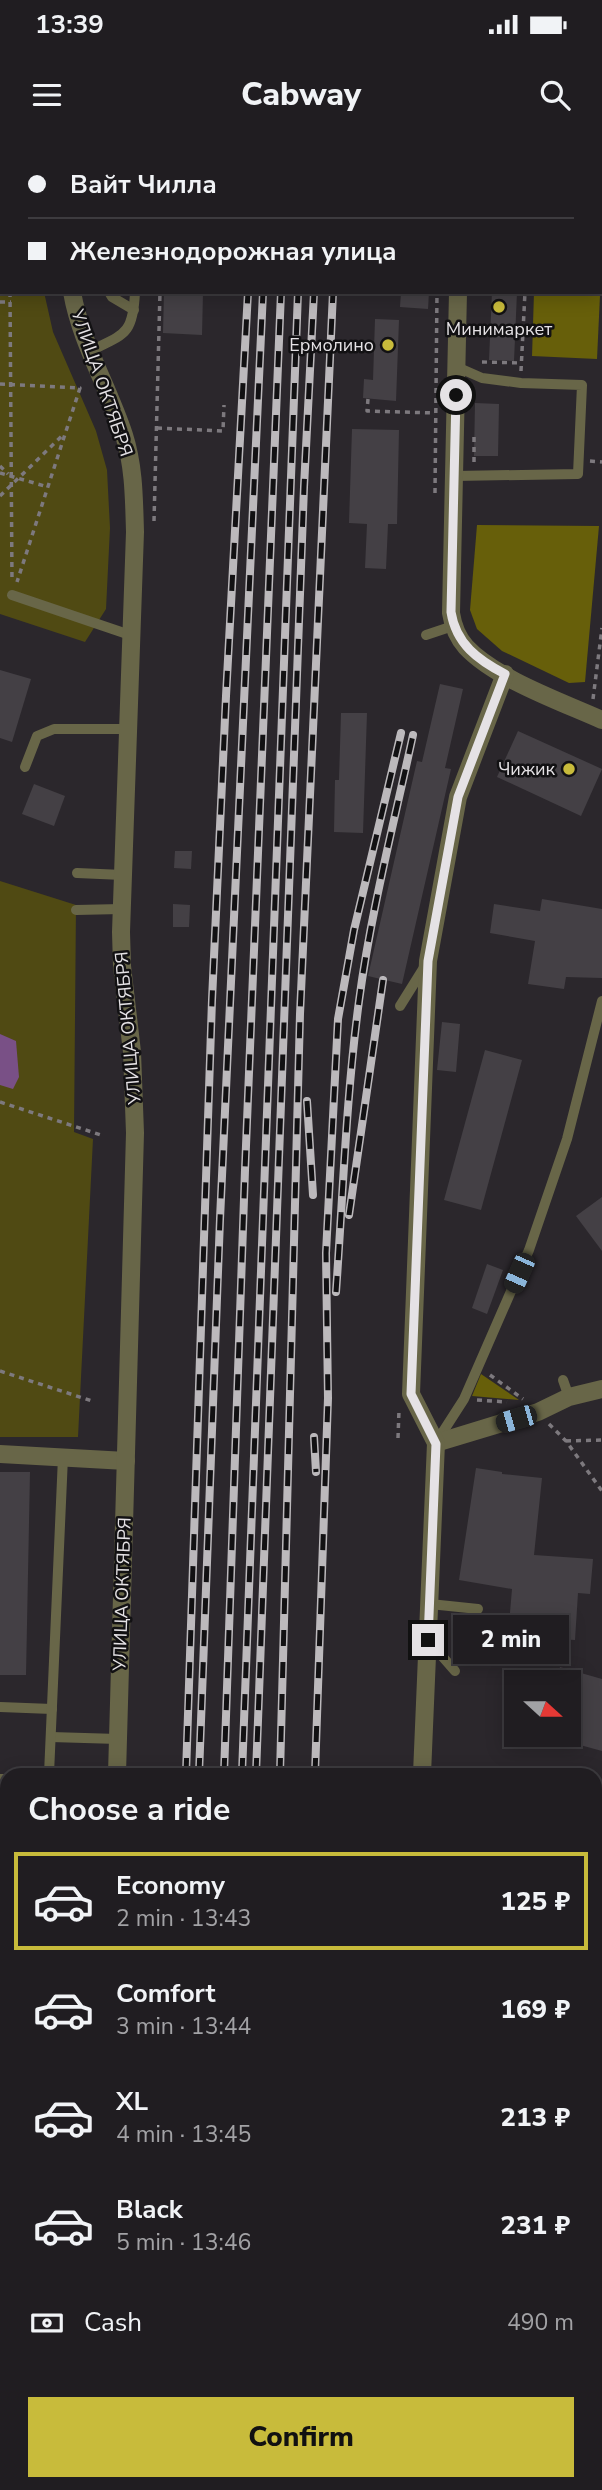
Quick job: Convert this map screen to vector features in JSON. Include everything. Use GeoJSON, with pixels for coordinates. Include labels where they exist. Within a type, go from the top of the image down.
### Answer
{"type":"FeatureCollection","features":[{"type":"Feature","properties":{"kind":"street","name":"УЛИЦА ОКТЯБРЯ"},"geometry":{"type":"LineString","coordinates":[[72,294],[76,317],[88,352],[124,435],[133,480],[135,532],[121,909],[122,966],[135,1089],[117,1768]]}},
{"type":"Feature","properties":{"kind":"street"},"geometry":{"type":"LineString","coordinates":[[458,294],[451,612],[453,626],[465,646],[488,665],[597,713]]}},
{"type":"Feature","properties":{"kind":"street"},"geometry":{"type":"LineString","coordinates":[[422,1768],[436,1444],[411,1394],[428,961],[458,797],[505,674]]}},
{"type":"Feature","properties":{"kind":"street"},"geometry":{"type":"LineString","coordinates":[[436,1444],[538,1412],[569,1397],[602,1389]]}},
{"type":"Feature","properties":{"kind":"street"},"geometry":{"type":"LineString","coordinates":[[0,1454],[126,1461]]}},
{"type":"Feature","properties":{"kind":"lane"},"geometry":{"type":"LineString","coordinates":[[110,294],[134,310]]}},
{"type":"Feature","properties":{"kind":"lane"},"geometry":{"type":"LineString","coordinates":[[88,352],[120,337],[130,326],[135,294]]}},
{"type":"Feature","properties":{"kind":"lane"},"geometry":{"type":"LineString","coordinates":[[455,476],[578,474],[582,385],[521,383],[482,378],[457,367]]}},
{"type":"Feature","properties":{"kind":"lane"},"geometry":{"type":"LineString","coordinates":[[12,595],[133,636]]}},
{"type":"Feature","properties":{"kind":"lane"},"geometry":{"type":"LineString","coordinates":[[426,635],[453,626]]}},
{"type":"Feature","properties":{"kind":"lane"},"geometry":{"type":"LineString","coordinates":[[25,767],[37,736],[54,729],[129,729]]}},
{"type":"Feature","properties":{"kind":"lane"},"geometry":{"type":"LineString","coordinates":[[77,873],[123,875]]}},
{"type":"Feature","properties":{"kind":"lane"},"geometry":{"type":"LineString","coordinates":[[76,910],[121,909]]}},
{"type":"Feature","properties":{"kind":"lane"},"geometry":{"type":"LineString","coordinates":[[400,1006],[428,961]]}},
{"type":"Feature","properties":{"kind":"lane"},"geometry":{"type":"LineString","coordinates":[[436,1444],[464,1399],[530,1250],[567,1139],[602,1001]]}},
{"type":"Feature","properties":{"kind":"lane"},"geometry":{"type":"LineString","coordinates":[[588,1054],[602,1051]]}},
{"type":"Feature","properties":{"kind":"lane"},"geometry":{"type":"LineString","coordinates":[[563,1380],[569,1397]]}},
{"type":"Feature","properties":{"kind":"lane"},"geometry":{"type":"LineString","coordinates":[[49,1768],[63,1457]]}},
{"type":"Feature","properties":{"kind":"lane"},"geometry":{"type":"LineString","coordinates":[[430,1604],[478,1609]]}},
{"type":"Feature","properties":{"kind":"lane"},"geometry":{"type":"LineString","coordinates":[[428,1640],[455,1671]]}},
{"type":"Feature","properties":{"kind":"lane"},"geometry":{"type":"LineString","coordinates":[[0,1707],[52,1709]]}},
{"type":"Feature","properties":{"kind":"lane"},"geometry":{"type":"LineString","coordinates":[[51,1737],[118,1740]]}},
{"type":"Feature","properties":{"kind":"path"},"geometry":{"type":"LineString","coordinates":[[10,294],[12,595]]}},
{"type":"Feature","properties":{"kind":"path"},"geometry":{"type":"LineString","coordinates":[[153,533],[160,294]]}},
{"type":"Feature","properties":{"kind":"path"},"geometry":{"type":"LineString","coordinates":[[521,383],[525,294]]}},
{"type":"Feature","properties":{"kind":"path"},"geometry":{"type":"LineString","coordinates":[[0,302],[11,303]]}},
{"type":"Feature","properties":{"kind":"path"},"geometry":{"type":"LineString","coordinates":[[474,374],[475,362],[522,363]]}},
{"type":"Feature","properties":{"kind":"path"},"geometry":{"type":"LineString","coordinates":[[0,384],[80,388],[12,595]]}},
{"type":"Feature","properties":{"kind":"path"},"geometry":{"type":"LineString","coordinates":[[368,399],[367,411],[435,413]]}},
{"type":"Feature","properties":{"kind":"path"},"geometry":{"type":"LineString","coordinates":[[157,428],[223,431],[224,405]]}},
{"type":"Feature","properties":{"kind":"path"},"geometry":{"type":"LineString","coordinates":[[474,425],[474,477]]}},
{"type":"Feature","properties":{"kind":"path"},"geometry":{"type":"LineString","coordinates":[[0,496],[66,433]]}},
{"type":"Feature","properties":{"kind":"path"},"geometry":{"type":"LineString","coordinates":[[0,466],[10,476]]}},
{"type":"Feature","properties":{"kind":"path"},"geometry":{"type":"LineString","coordinates":[[0,473],[48,487]]}},
{"type":"Feature","properties":{"kind":"path"},"geometry":{"type":"LineString","coordinates":[[597,713],[602,628]]}},
{"type":"Feature","properties":{"kind":"path"},"geometry":{"type":"LineString","coordinates":[[0,1102],[101,1135]]}},
{"type":"Feature","properties":{"kind":"path"},"geometry":{"type":"LineString","coordinates":[[464,1399],[527,1403],[478,1366]]}},
{"type":"Feature","properties":{"kind":"path"},"geometry":{"type":"LineString","coordinates":[[0,1371],[92,1401]]}},
{"type":"Feature","properties":{"kind":"path"},"geometry":{"type":"LineString","coordinates":[[398,1438],[399,1405]]}},
{"type":"Feature","properties":{"kind":"path"},"geometry":{"type":"LineString","coordinates":[[549,1424],[566,1441],[602,1491]]}},
{"type":"Feature","properties":{"kind":"path"},"geometry":{"type":"LineString","coordinates":[[566,1441],[602,1440]]}},
{"type":"Feature","properties":{"kind":"shaded area"},"geometry":{"type":"Polygon","coordinates":[[[0,294],[44,294],[53,332],[96,431],[107,470],[110,528],[106,609],[85,642],[0,614],[0,294]]]}},
{"type":"Feature","properties":{"kind":"shaded area"},"geometry":{"type":"Polygon","coordinates":[[[534,294],[600,295],[597,359],[532,356],[534,294]]]}},
{"type":"Feature","properties":{"kind":"shaded area"},"geometry":{"type":"Polygon","coordinates":[[[477,525],[599,526],[585,682],[569,683],[502,651],[477,629],[470,610],[477,525]]]}},
{"type":"Feature","properties":{"kind":"shaded area"},"geometry":{"type":"Polygon","coordinates":[[[0,881],[76,905],[74,1132],[93,1139],[78,1437],[0,1437],[0,881]]]}},
{"type":"Feature","properties":{"kind":"shaded area"},"geometry":{"type":"Polygon","coordinates":[[[0,1034],[16,1041],[19,1077],[13,1089],[0,1085],[0,1034]]]}},
{"type":"Feature","properties":{"kind":"shaded area"},"geometry":{"type":"Polygon","coordinates":[[[481,1374],[519,1400],[472,1396],[481,1374]]]}},
{"type":"Feature","properties":{"kind":"building"},"geometry":{"type":"Polygon","coordinates":[[[164,294],[203,294],[202,335],[163,333],[164,294]]]}},
{"type":"Feature","properties":{"kind":"building"},"geometry":{"type":"Polygon","coordinates":[[[401,294],[429,294],[428,309],[400,307],[401,294]]]}},
{"type":"Feature","properties":{"kind":"building"},"geometry":{"type":"Polygon","coordinates":[[[492,294],[517,294],[514,361],[489,360],[492,294]]]}},
{"type":"Feature","properties":{"kind":"building"},"geometry":{"type":"Polygon","coordinates":[[[375,319],[399,320],[396,401],[363,398],[364,379],[373,380],[375,319]]]}},
{"type":"Feature","properties":{"kind":"building"},"geometry":{"type":"Polygon","coordinates":[[[475,403],[499,404],[498,456],[474,456],[475,403]]]}},
{"type":"Feature","properties":{"kind":"building"},"geometry":{"type":"Polygon","coordinates":[[[352,429],[399,430],[397,524],[388,524],[386,569],[365,568],[367,524],[349,523],[352,429]]]}},
{"type":"Feature","properties":{"kind":"building"},"geometry":{"type":"Polygon","coordinates":[[[0,670],[31,679],[12,742],[0,738],[0,670]]]}},
{"type":"Feature","properties":{"kind":"building"},"geometry":{"type":"Polygon","coordinates":[[[440,684],[463,689],[445,768],[451,769],[402,984],[368,976],[417,761],[422,762],[440,684]]]}},
{"type":"Feature","properties":{"kind":"building"},"geometry":{"type":"Polygon","coordinates":[[[341,713],[367,713],[363,833],[334,832],[341,713]]]}},
{"type":"Feature","properties":{"kind":"building"},"geometry":{"type":"Polygon","coordinates":[[[518,731],[602,769],[581,816],[497,777],[518,731]]]}},
{"type":"Feature","properties":{"kind":"building"},"geometry":{"type":"Polygon","coordinates":[[[34,784],[65,796],[54,826],[22,814],[34,784]]]}},
{"type":"Feature","properties":{"kind":"building"},"geometry":{"type":"Polygon","coordinates":[[[175,851],[192,851],[191,869],[174,868],[175,851]]]}},
{"type":"Feature","properties":{"kind":"building"},"geometry":{"type":"Polygon","coordinates":[[[542,899],[602,909],[602,978],[566,977],[564,989],[528,984],[535,941],[490,933],[494,904],[540,911],[542,899]]]}},
{"type":"Feature","properties":{"kind":"building"},"geometry":{"type":"Polygon","coordinates":[[[173,904],[190,905],[189,927],[173,927],[173,904]]]}},
{"type":"Feature","properties":{"kind":"building"},"geometry":{"type":"Polygon","coordinates":[[[442,1022],[460,1024],[456,1072],[437,1070],[442,1022]]]}},
{"type":"Feature","properties":{"kind":"building"},"geometry":{"type":"Polygon","coordinates":[[[485,1050],[522,1060],[481,1210],[444,1200],[485,1050]]]}},
{"type":"Feature","properties":{"kind":"building"},"geometry":{"type":"Polygon","coordinates":[[[602,1197],[602,1251],[576,1216],[602,1197]]]}},
{"type":"Feature","properties":{"kind":"building"},"geometry":{"type":"Polygon","coordinates":[[[487,1264],[503,1270],[487,1314],[472,1308],[487,1264]]]}},
{"type":"Feature","properties":{"kind":"building"},"geometry":{"type":"Polygon","coordinates":[[[476,1468],[542,1478],[534,1555],[593,1559],[590,1594],[578,1593],[575,1640],[508,1636],[512,1589],[459,1580],[476,1468]]]}},
{"type":"Feature","properties":{"kind":"building"},"geometry":{"type":"Polygon","coordinates":[[[0,1472],[30,1472],[26,1675],[0,1675],[0,1472]]]}},
{"type":"Feature","properties":{"kind":"building"},"geometry":{"type":"Polygon","coordinates":[[[581,1673],[602,1679],[602,1751],[581,1745],[581,1673]]]}},
{"type":"Feature","properties":{"kind":"railway"},"geometry":{"type":"LineString","coordinates":[[186,1768],[212,1000],[248,294]]}},
{"type":"Feature","properties":{"kind":"railway"},"geometry":{"type":"LineString","coordinates":[[199,1768],[220,1219],[263,294]]}},
{"type":"Feature","properties":{"kind":"railway"},"geometry":{"type":"LineString","coordinates":[[224,1768],[245,1170],[281,294]]}},
{"type":"Feature","properties":{"kind":"railway"},"geometry":{"type":"LineString","coordinates":[[242,1768],[298,294]]}},
{"type":"Feature","properties":{"kind":"railway"},"geometry":{"type":"LineString","coordinates":[[256,1768],[304,487],[314,294]]}},
{"type":"Feature","properties":{"kind":"railway"},"geometry":{"type":"LineString","coordinates":[[280,1768],[300,1014],[333,294]]}},
{"type":"Feature","properties":{"kind":"railway"},"geometry":{"type":"LineString","coordinates":[[315,1768],[328,1398],[326,1253],[338,1019],[354,930],[401,733]]}},
{"type":"Feature","properties":{"kind":"railway"},"geometry":{"type":"LineString","coordinates":[[336,1292],[348,1110],[359,1001],[376,900],[413,735]]}},
{"type":"Feature","properties":{"kind":"railway"},"geometry":{"type":"LineString","coordinates":[[349,1215],[383,980]]}},
{"type":"Feature","properties":{"kind":"railway"},"geometry":{"type":"LineString","coordinates":[[307,1101],[313,1195]]}},
{"type":"Feature","properties":{"kind":"railway"},"geometry":{"type":"LineString","coordinates":[[314,1437],[316,1472]]}},
{"type":"Feature","properties":{"kind":"place","name":"Минимаркет"},"geometry":{"type":"Point","coordinates":[499,307]}},
{"type":"Feature","properties":{"kind":"place","name":"Ермолино"},"geometry":{"type":"Point","coordinates":[388,345]}},
{"type":"Feature","properties":{"kind":"place","name":"Чижик"},"geometry":{"type":"Point","coordinates":[569,769]}},
{"type":"Feature","properties":{"kind":"route"},"geometry":{"type":"LineString","coordinates":[[428,1640],[436,1444],[411,1394],[428,961],[458,797],[505,674],[475,656],[458,637],[453,626],[451,612],[456,395]]}}]}
